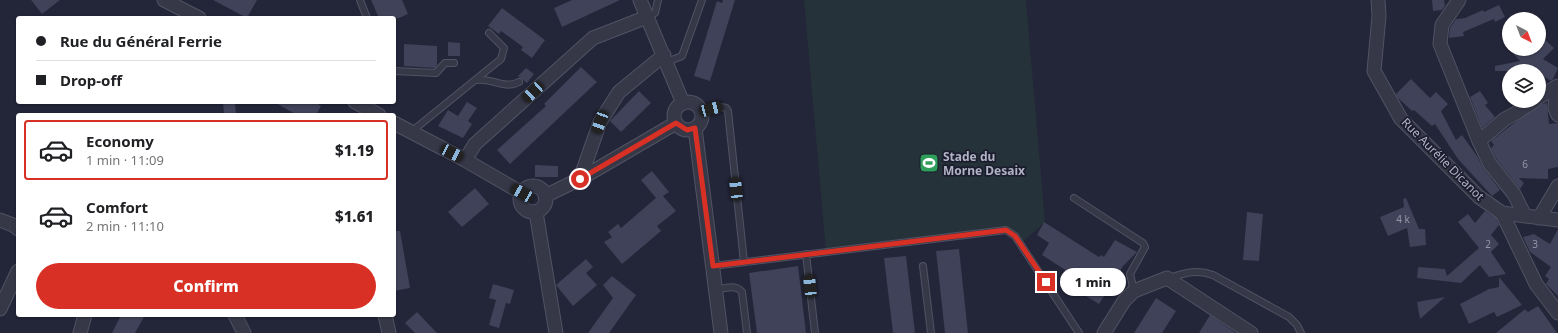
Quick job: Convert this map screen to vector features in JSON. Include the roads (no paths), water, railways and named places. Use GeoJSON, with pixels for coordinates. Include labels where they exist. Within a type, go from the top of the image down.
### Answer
{"type":"FeatureCollection","features":[{"type":"Feature","properties":{"kind":"street"},"geometry":{"type":"LineString","coordinates":[[164,0],[181,6],[196,16]]}},
{"type":"Feature","properties":{"kind":"street"},"geometry":{"type":"LineString","coordinates":[[640,0],[683,103]]}},
{"type":"Feature","properties":{"kind":"street","name":"Rue Aurélie Dicanot"},"geometry":{"type":"LineString","coordinates":[[1378,0],[1379,16],[1374,71],[1402,119],[1479,197],[1502,213],[1558,220]]}},
{"type":"Feature","properties":{"kind":"street"},"geometry":{"type":"LineString","coordinates":[[1459,0],[1442,24],[1440,44],[1479,141],[1490,164],[1514,194],[1525,216]]}},
{"type":"Feature","properties":{"kind":"street"},"geometry":{"type":"LineString","coordinates":[[465,160],[475,144],[593,38],[647,17]]}},
{"type":"Feature","properties":{"kind":"street"},"geometry":{"type":"LineString","coordinates":[[580,179],[600,122],[619,92],[665,58]]}},
{"type":"Feature","properties":{"kind":"street"},"geometry":{"type":"LineString","coordinates":[[1546,93],[1557,86]]}},
{"type":"Feature","properties":{"kind":"street"},"geometry":{"type":"LineString","coordinates":[[1557,86],[1556,108],[1558,115]]}},
{"type":"Feature","properties":{"kind":"street"},"geometry":{"type":"LineString","coordinates":[[687,102],[696,104],[701,112],[701,121],[695,128],[687,130],[676,123],[674,118],[676,109],[683,103],[687,102]]}},
{"type":"Feature","properties":{"kind":"street"},"geometry":{"type":"LineString","coordinates":[[361,104],[376,113]]}},
{"type":"Feature","properties":{"kind":"street"},"geometry":{"type":"LineString","coordinates":[[1479,141],[1505,119],[1524,108]]}},
{"type":"Feature","properties":{"kind":"street"},"geometry":{"type":"LineString","coordinates":[[545,196],[580,179],[676,123]]}},
{"type":"Feature","properties":{"kind":"street"},"geometry":{"type":"LineString","coordinates":[[396,124],[465,160],[522,193]]}},
{"type":"Feature","properties":{"kind":"street"},"geometry":{"type":"LineString","coordinates":[[695,128],[721,333]]}},
{"type":"Feature","properties":{"kind":"street"},"geometry":{"type":"LineString","coordinates":[[1539,218],[1558,186]]}},
{"type":"Feature","properties":{"kind":"street"},"geometry":{"type":"LineString","coordinates":[[528,187],[537,187],[541,189],[545,196],[543,208],[536,212],[527,211],[521,205],[520,197],[528,187]]}},
{"type":"Feature","properties":{"kind":"street"},"geometry":{"type":"LineString","coordinates":[[536,212],[556,333]]}},
{"type":"Feature","properties":{"kind":"street"},"geometry":{"type":"LineString","coordinates":[[1502,213],[1536,284],[1558,313]]}},
{"type":"Feature","properties":{"kind":"street"},"geometry":{"type":"LineString","coordinates":[[0,220],[7,222],[16,228]]}},
{"type":"Feature","properties":{"kind":"street"},"geometry":{"type":"LineString","coordinates":[[0,309],[16,276]]}},
{"type":"Feature","properties":{"kind":"street"},"geometry":{"type":"LineString","coordinates":[[1104,333],[1124,301],[1134,291],[1167,278],[1251,333]]}},
{"type":"Feature","properties":{"kind":"street"},"geometry":{"type":"LineString","coordinates":[[80,333],[84,317]]}},
{"type":"Feature","properties":{"kind":"street"},"geometry":{"type":"LineString","coordinates":[[236,317],[244,333]]}},
{"type":"Feature","properties":{"kind":"lane"},"geometry":{"type":"LineString","coordinates":[[360,0],[367,16]]}},
{"type":"Feature","properties":{"kind":"lane"},"geometry":{"type":"LineString","coordinates":[[647,17],[655,13],[658,0]]}},
{"type":"Feature","properties":{"kind":"lane"},"geometry":{"type":"LineString","coordinates":[[665,58],[682,56],[702,0]]}},
{"type":"Feature","properties":{"kind":"lane"},"geometry":{"type":"LineString","coordinates":[[411,132],[501,60],[504,53],[504,48],[489,33]]}},
{"type":"Feature","properties":{"kind":"lane"},"geometry":{"type":"LineString","coordinates":[[396,71],[436,73],[445,63],[454,63]]}},
{"type":"Feature","properties":{"kind":"lane"},"geometry":{"type":"LineString","coordinates":[[475,80],[484,79],[506,86],[519,82]]}},
{"type":"Feature","properties":{"kind":"lane"},"geometry":{"type":"LineString","coordinates":[[701,112],[721,107],[726,108],[728,111],[744,262]]}},
{"type":"Feature","properties":{"kind":"lane"},"geometry":{"type":"LineString","coordinates":[[1074,198],[1142,243],[1145,247],[1130,274],[1134,291]]}},
{"type":"Feature","properties":{"kind":"lane"},"geometry":{"type":"LineString","coordinates":[[713,266],[1006,230],[1015,236],[1079,333]]}},
{"type":"Feature","properties":{"kind":"lane"},"geometry":{"type":"LineString","coordinates":[[806,254],[815,333]]}},
{"type":"Feature","properties":{"kind":"lane"},"geometry":{"type":"LineString","coordinates":[[923,266],[931,333]]}},
{"type":"Feature","properties":{"kind":"lane"},"geometry":{"type":"LineString","coordinates":[[1167,278],[1188,272],[1202,271],[1213,275],[1289,317],[1297,325],[1301,333]]}},
{"type":"Feature","properties":{"kind":"lane"},"geometry":{"type":"LineString","coordinates":[[716,290],[734,287],[739,288],[742,292],[747,333]]}},
{"type":"Feature","properties":{"kind":"place","name":"Stade du Morne Desaix"},"geometry":{"type":"Point","coordinates":[929,163]}}]}
